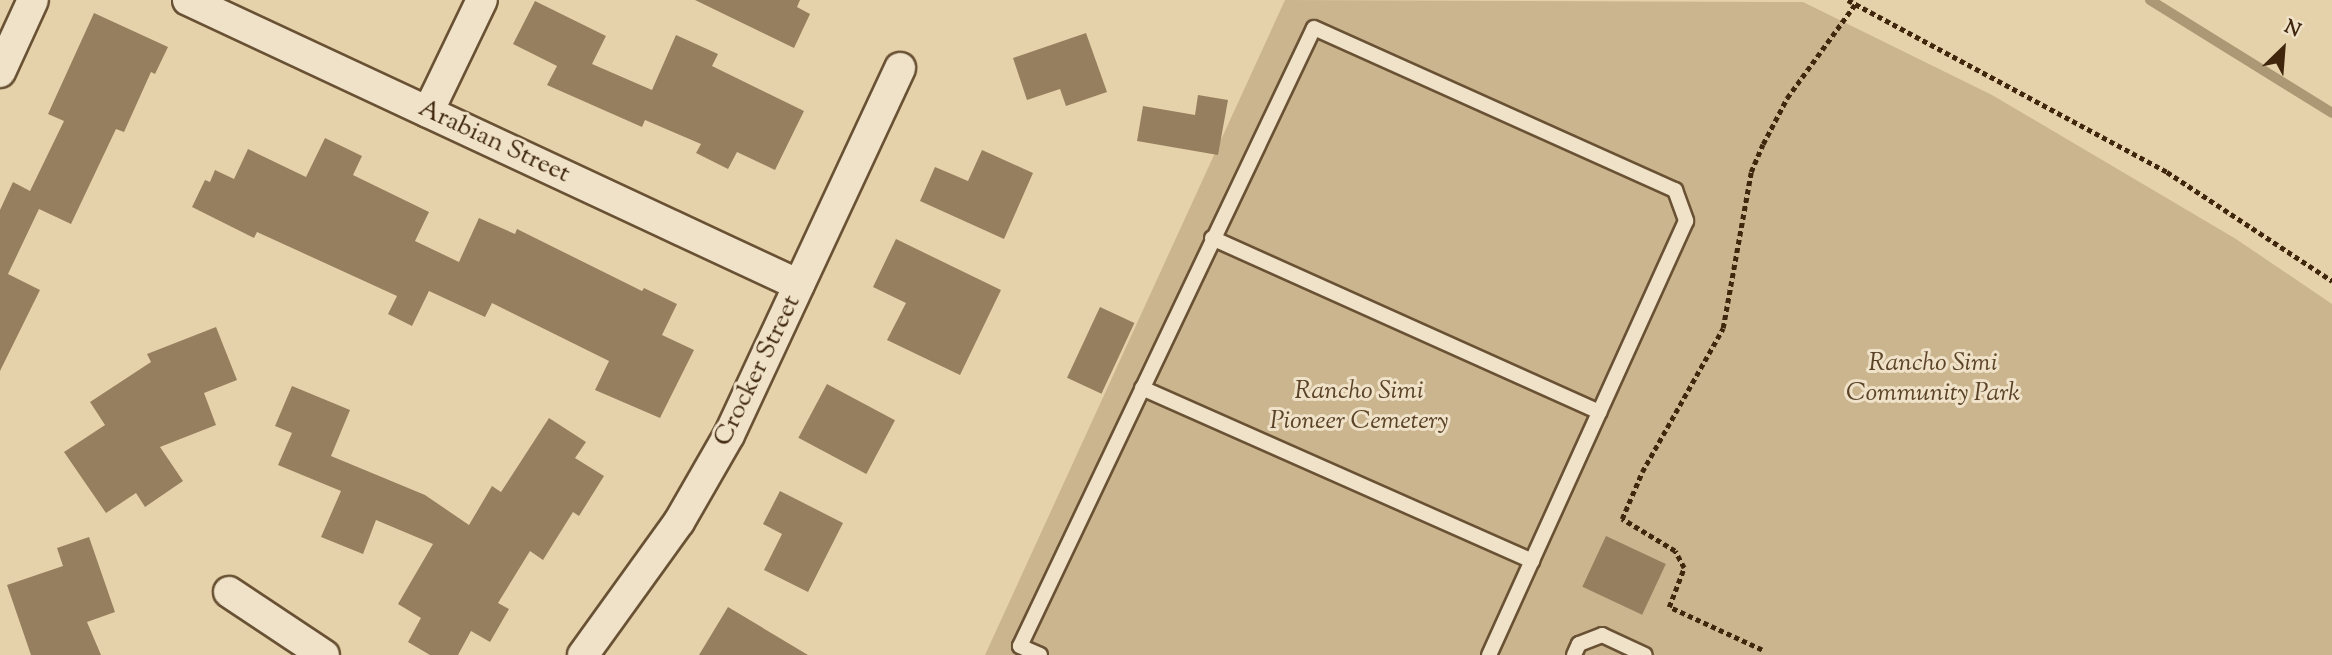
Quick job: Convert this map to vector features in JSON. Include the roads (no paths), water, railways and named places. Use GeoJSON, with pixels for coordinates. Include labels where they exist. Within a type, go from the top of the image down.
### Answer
{"type":"FeatureCollection","features":[{"type":"Feature","properties":{"kind":"street"},"geometry":{"type":"LineString","coordinates":[[0,72],[33,0]]}},
{"type":"Feature","properties":{"kind":"street","name":"Arabian Street"},"geometry":{"type":"LineString","coordinates":[[188,0],[799,285]]}},
{"type":"Feature","properties":{"kind":"street"},"geometry":{"type":"LineString","coordinates":[[428,112],[482,0]]}},
{"type":"Feature","properties":{"kind":"street","name":"Crocker Street"},"geometry":{"type":"LineString","coordinates":[[583,655],[679,522],[729,435],[900,68]]}},
{"type":"Feature","properties":{"kind":"street"},"geometry":{"type":"LineString","coordinates":[[229,592],[324,655]]}},
{"type":"Feature","properties":{"kind":"lane"},"geometry":{"type":"LineString","coordinates":[[1040,655],[1020,646],[1212,238],[1314,29],[1675,190],[1686,221],[1489,655]]}},
{"type":"Feature","properties":{"kind":"lane"},"geometry":{"type":"LineString","coordinates":[[1212,238],[1600,412]]}},
{"type":"Feature","properties":{"kind":"lane"},"geometry":{"type":"LineString","coordinates":[[1142,388],[1532,561]]}},
{"type":"Feature","properties":{"kind":"lane"},"geometry":{"type":"LineString","coordinates":[[1574,655],[1579,644],[1602,635],[1645,655]]}},
{"type":"Feature","properties":{"kind":"waterway"},"geometry":{"type":"LineString","coordinates":[[2150,0],[2332,113]]}},
{"type":"Feature","properties":{"kind":"park label","name":"Rancho Simi Community Park"},"geometry":{"type":"Point","coordinates":[1933,379]}},
{"type":"Feature","properties":{"kind":"park label","name":"Rancho Simi Pioneer Cemetery"},"geometry":{"type":"Point","coordinates":[1359,407]}}]}
